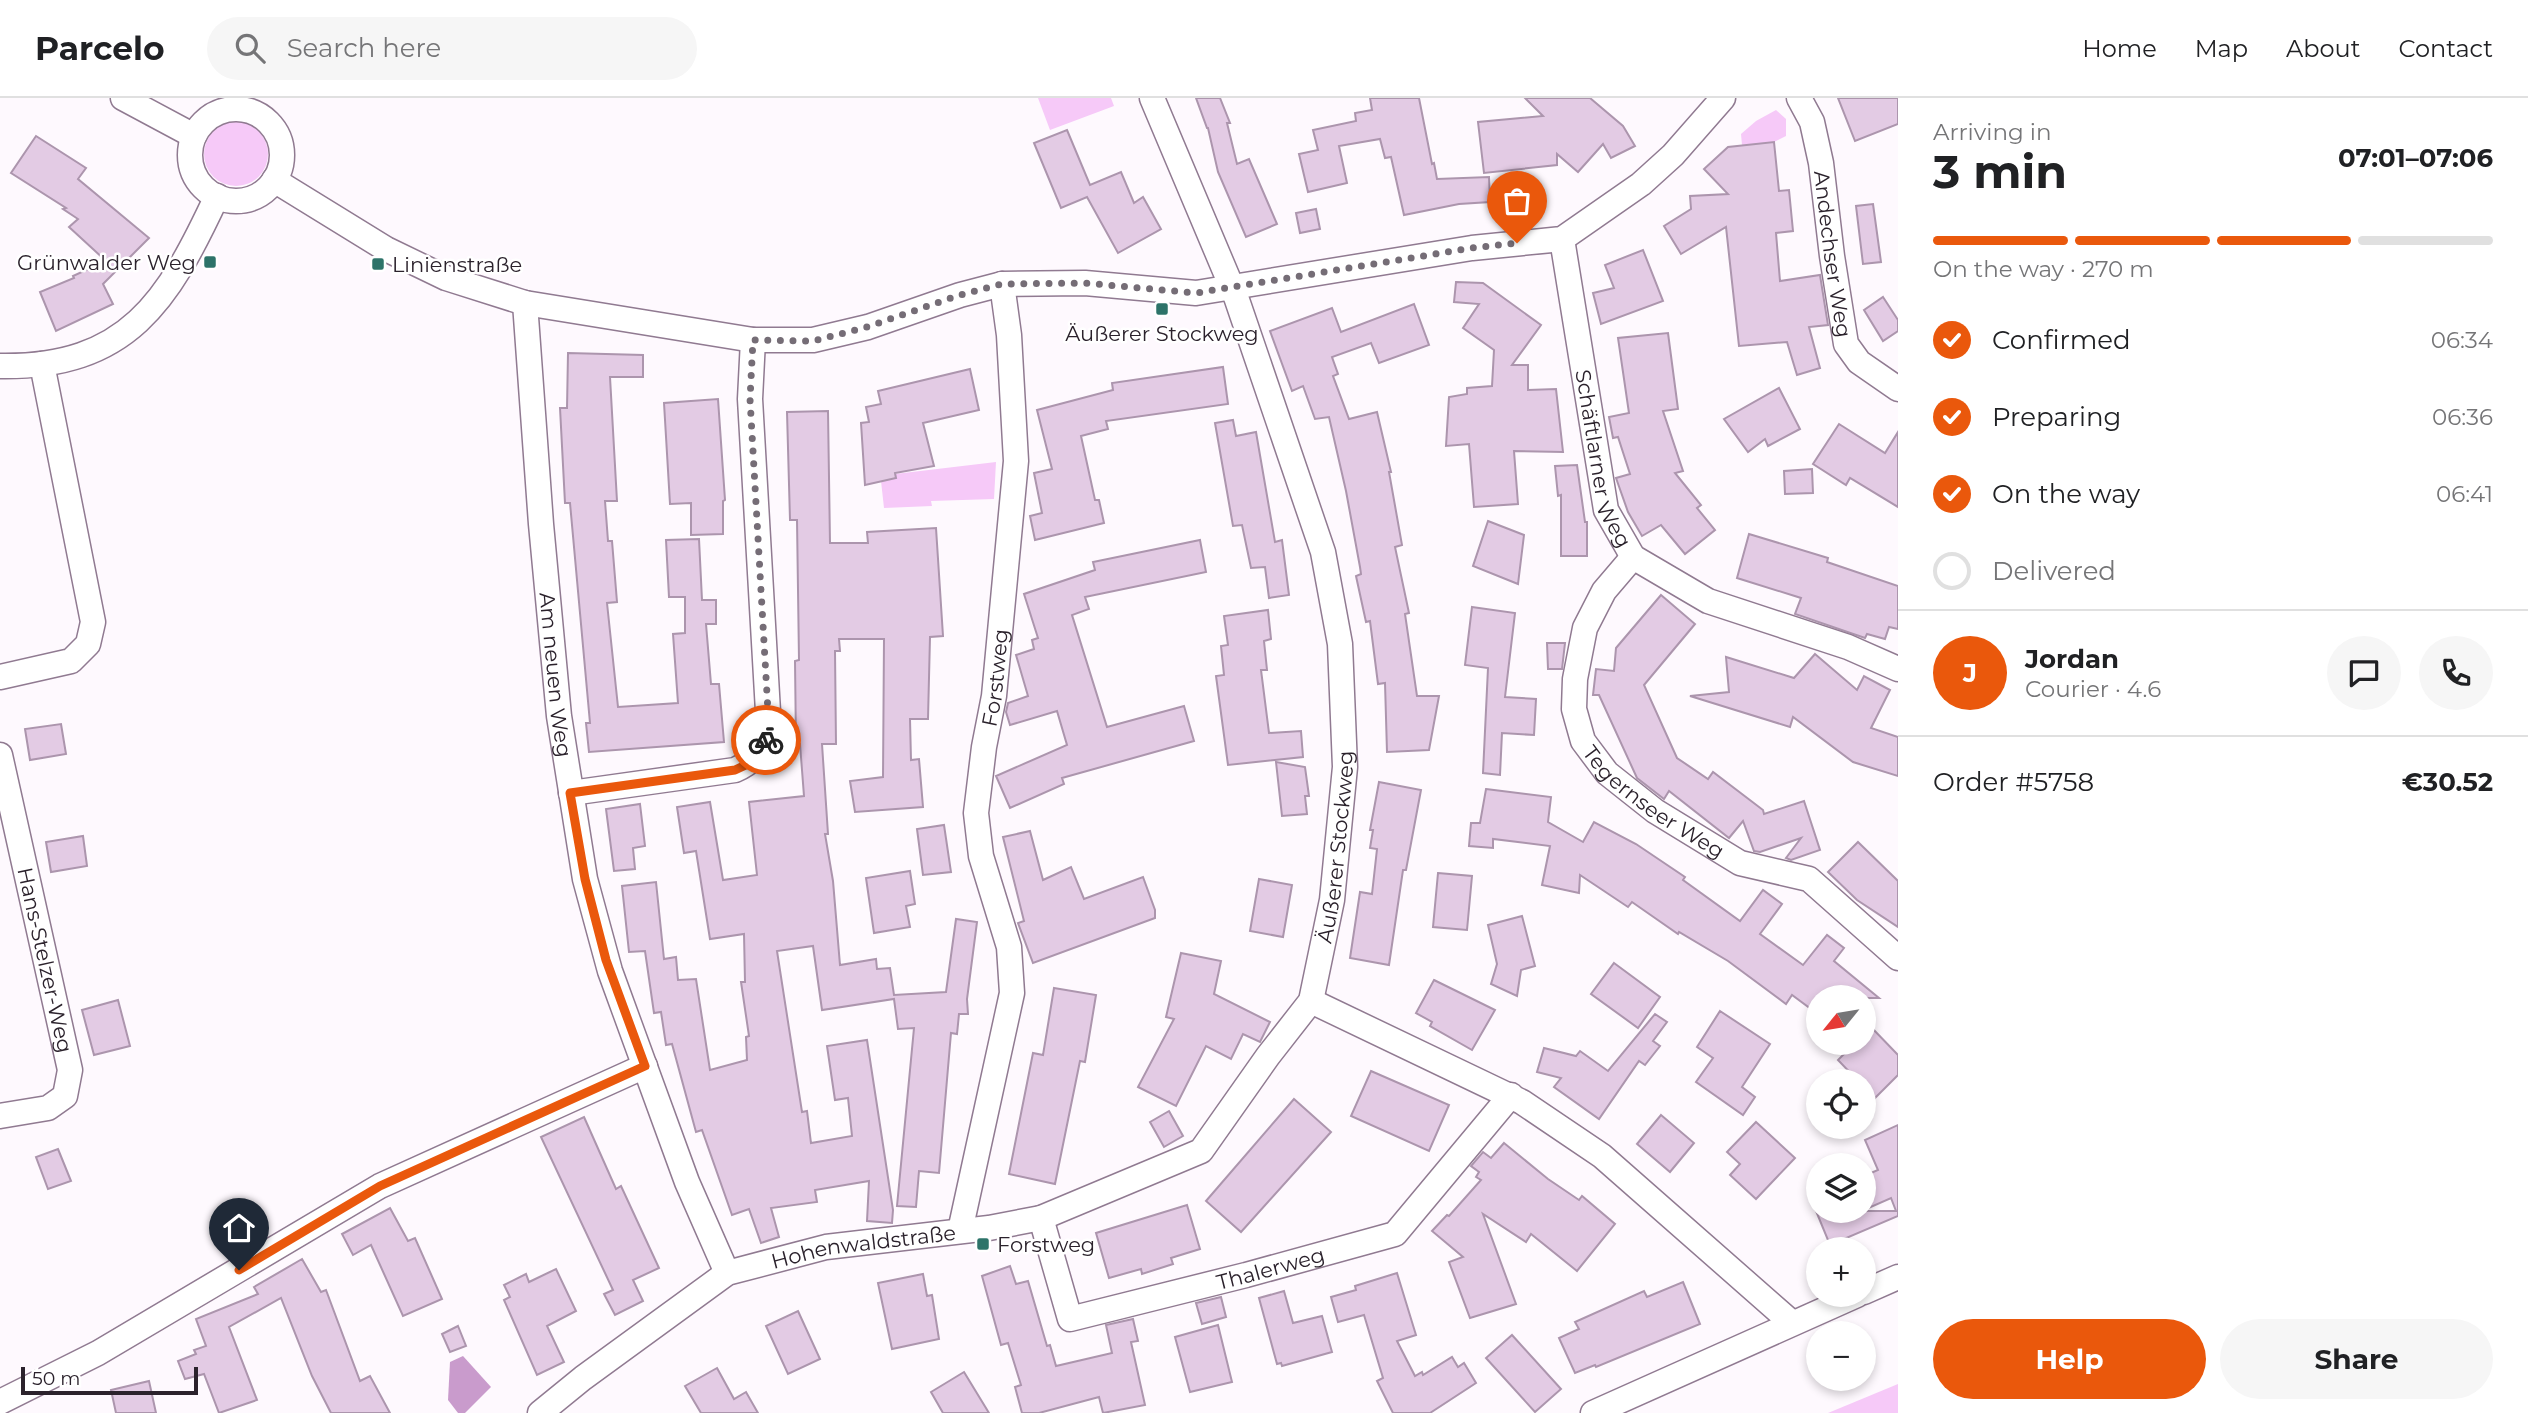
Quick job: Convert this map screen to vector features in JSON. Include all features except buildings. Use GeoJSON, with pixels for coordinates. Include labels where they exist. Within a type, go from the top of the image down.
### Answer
{"type":"FeatureCollection","features":[{"type":"Feature","properties":{"kind":"street"},"geometry":{"type":"LineString","coordinates":[[123,98],[194,136]]}},
{"type":"Feature","properties":{"kind":"street","name":"Äußerer Stockweg"},"geometry":{"type":"LineString","coordinates":[[1152,98],[1233,288],[1323,552],[1340,644],[1345,766],[1332,900],[1311,1001]]}},
{"type":"Feature","properties":{"kind":"street"},"geometry":{"type":"LineString","coordinates":[[274,180],[389,251],[446,278],[524,303],[753,340],[813,341],[867,327],[960,295],[1002,284],[1085,283],[1196,293],[1472,248],[1562,239],[1641,184],[1673,155],[1723,98]]}},
{"type":"Feature","properties":{"kind":"street","name":"Andechser Weg"},"geometry":{"type":"LineString","coordinates":[[1799,98],[1812,122],[1821,163],[1846,344],[1859,362],[1898,389]]}},
{"type":"Feature","properties":{"kind":"street"},"geometry":{"type":"LineString","coordinates":[[257,105],[278,136],[282,159],[274,180],[263,192],[249,199],[233,201],[217,197],[201,184],[192,166],[191,146],[194,136],[205,121],[220,112],[257,105]]}},
{"type":"Feature","properties":{"kind":"street"},"geometry":{"type":"LineString","coordinates":[[0,366],[42,364],[87,353],[116,339],[164,295],[217,197]]}},
{"type":"Feature","properties":{"kind":"street","name":"Schäftlarner Weg"},"geometry":{"type":"LineString","coordinates":[[1562,239],[1606,510],[1633,557],[1708,601],[1848,647],[1898,669]]}},
{"type":"Feature","properties":{"kind":"street","name":"Forstweg"},"geometry":{"type":"LineString","coordinates":[[960,1231],[1012,993],[1009,947],[981,856],[976,813],[984,747],[995,696],[1016,461],[1009,335],[1002,284]]}},
{"type":"Feature","properties":{"kind":"street","name":"Am neuen Weg"},"geometry":{"type":"LineString","coordinates":[[524,303],[556,689],[585,879],[606,960],[687,1182],[727,1273]]}},
{"type":"Feature","properties":{"kind":"street"},"geometry":{"type":"LineString","coordinates":[[570,793],[735,770],[750,763],[766,741],[769,729],[750,399],[753,340]]}},
{"type":"Feature","properties":{"kind":"street"},"geometry":{"type":"LineString","coordinates":[[0,677],[71,661],[88,644],[93,622],[42,364]]}},
{"type":"Feature","properties":{"kind":"street","name":"Tegernseer Weg"},"geometry":{"type":"LineString","coordinates":[[1633,557],[1604,591],[1585,628],[1574,679],[1574,709],[1583,741],[1607,773],[1655,811],[1740,863],[1809,879],[1898,958]]}},
{"type":"Feature","properties":{"kind":"street","name":"Hans-Stelzer-Weg"},"geometry":{"type":"LineString","coordinates":[[0,755],[70,1070],[65,1096],[48,1108],[0,1116]]}},
{"type":"Feature","properties":{"kind":"street"},"geometry":{"type":"LineString","coordinates":[[1311,1001],[1511,1095],[1602,1156],[1792,1323]]}},
{"type":"Feature","properties":{"kind":"street","name":"Hohenwaldstraße"},"geometry":{"type":"LineString","coordinates":[[540,1413],[583,1378],[727,1273],[826,1247],[1041,1218],[1200,1151],[1311,1001]]}},
{"type":"Feature","properties":{"kind":"street"},"geometry":{"type":"LineString","coordinates":[[0,1402],[99,1353],[380,1186],[645,1066]]}},
{"type":"Feature","properties":{"kind":"street","name":"Thalerweg"},"geometry":{"type":"LineString","coordinates":[[1041,1218],[1070,1319],[1246,1276],[1395,1234],[1511,1095]]}},
{"type":"Feature","properties":{"kind":"street"},"geometry":{"type":"LineString","coordinates":[[1876,1287],[1898,1277]]}},
{"type":"Feature","properties":{"kind":"street"},"geometry":{"type":"LineString","coordinates":[[1593,1413],[1829,1307]]}},
{"type":"Feature","properties":{"kind":"shaded area"},"geometry":{"type":"Polygon","coordinates":[[[1038,98],[1111,98],[1114,106],[1050,130],[1038,98]]]}},
{"type":"Feature","properties":{"kind":"shaded area"},"geometry":{"type":"Polygon","coordinates":[[[1776,110],[1786,119],[1786,136],[1774,142],[1742,145],[1741,134],[1756,121],[1776,110]]]}},
{"type":"Feature","properties":{"kind":"shaded area"},"geometry":{"type":"Polygon","coordinates":[[[236,122],[248,124],[259,131],[266,142],[266,166],[259,177],[248,184],[236,186],[224,184],[213,177],[206,166],[204,154],[206,142],[213,131],[224,124],[236,122]]]}},
{"type":"Feature","properties":{"kind":"shaded area"},"geometry":{"type":"Polygon","coordinates":[[[996,462],[994,499],[931,501],[932,506],[884,508],[881,481],[895,478],[895,474],[996,462]]]}},
{"type":"Feature","properties":{"kind":"shaded area"},"geometry":{"type":"Polygon","coordinates":[[[463,1356],[491,1387],[465,1413],[458,1413],[448,1400],[450,1362],[463,1356]]]}},
{"type":"Feature","properties":{"kind":"shaded area"},"geometry":{"type":"Polygon","coordinates":[[[1898,1384],[1898,1413],[1828,1413],[1898,1384]]]}},
{"type":"Feature","properties":{"kind":"way so far"},"geometry":{"type":"LineString","coordinates":[[766,740],[769,729],[750,399],[753,340],[813,341],[867,327],[960,295],[1002,284],[1085,283],[1196,293],[1517,243]]}},
{"type":"Feature","properties":{"kind":"place","name":"Grünwalder Weg"},"geometry":{"type":"Point","coordinates":[210,262]}},
{"type":"Feature","properties":{"kind":"place","name":"Linienstraße"},"geometry":{"type":"Point","coordinates":[378,264]}},
{"type":"Feature","properties":{"kind":"place","name":"Äußerer Stockweg"},"geometry":{"type":"Point","coordinates":[1162,309]}},
{"type":"Feature","properties":{"kind":"place","name":"Forstweg"},"geometry":{"type":"Point","coordinates":[983,1244]}},
{"type":"Feature","properties":{"kind":"route"},"geometry":{"type":"LineString","coordinates":[[239,1270],[380,1186],[645,1066],[606,960],[585,879],[570,793],[735,770],[750,763],[766,740]]}}]}
